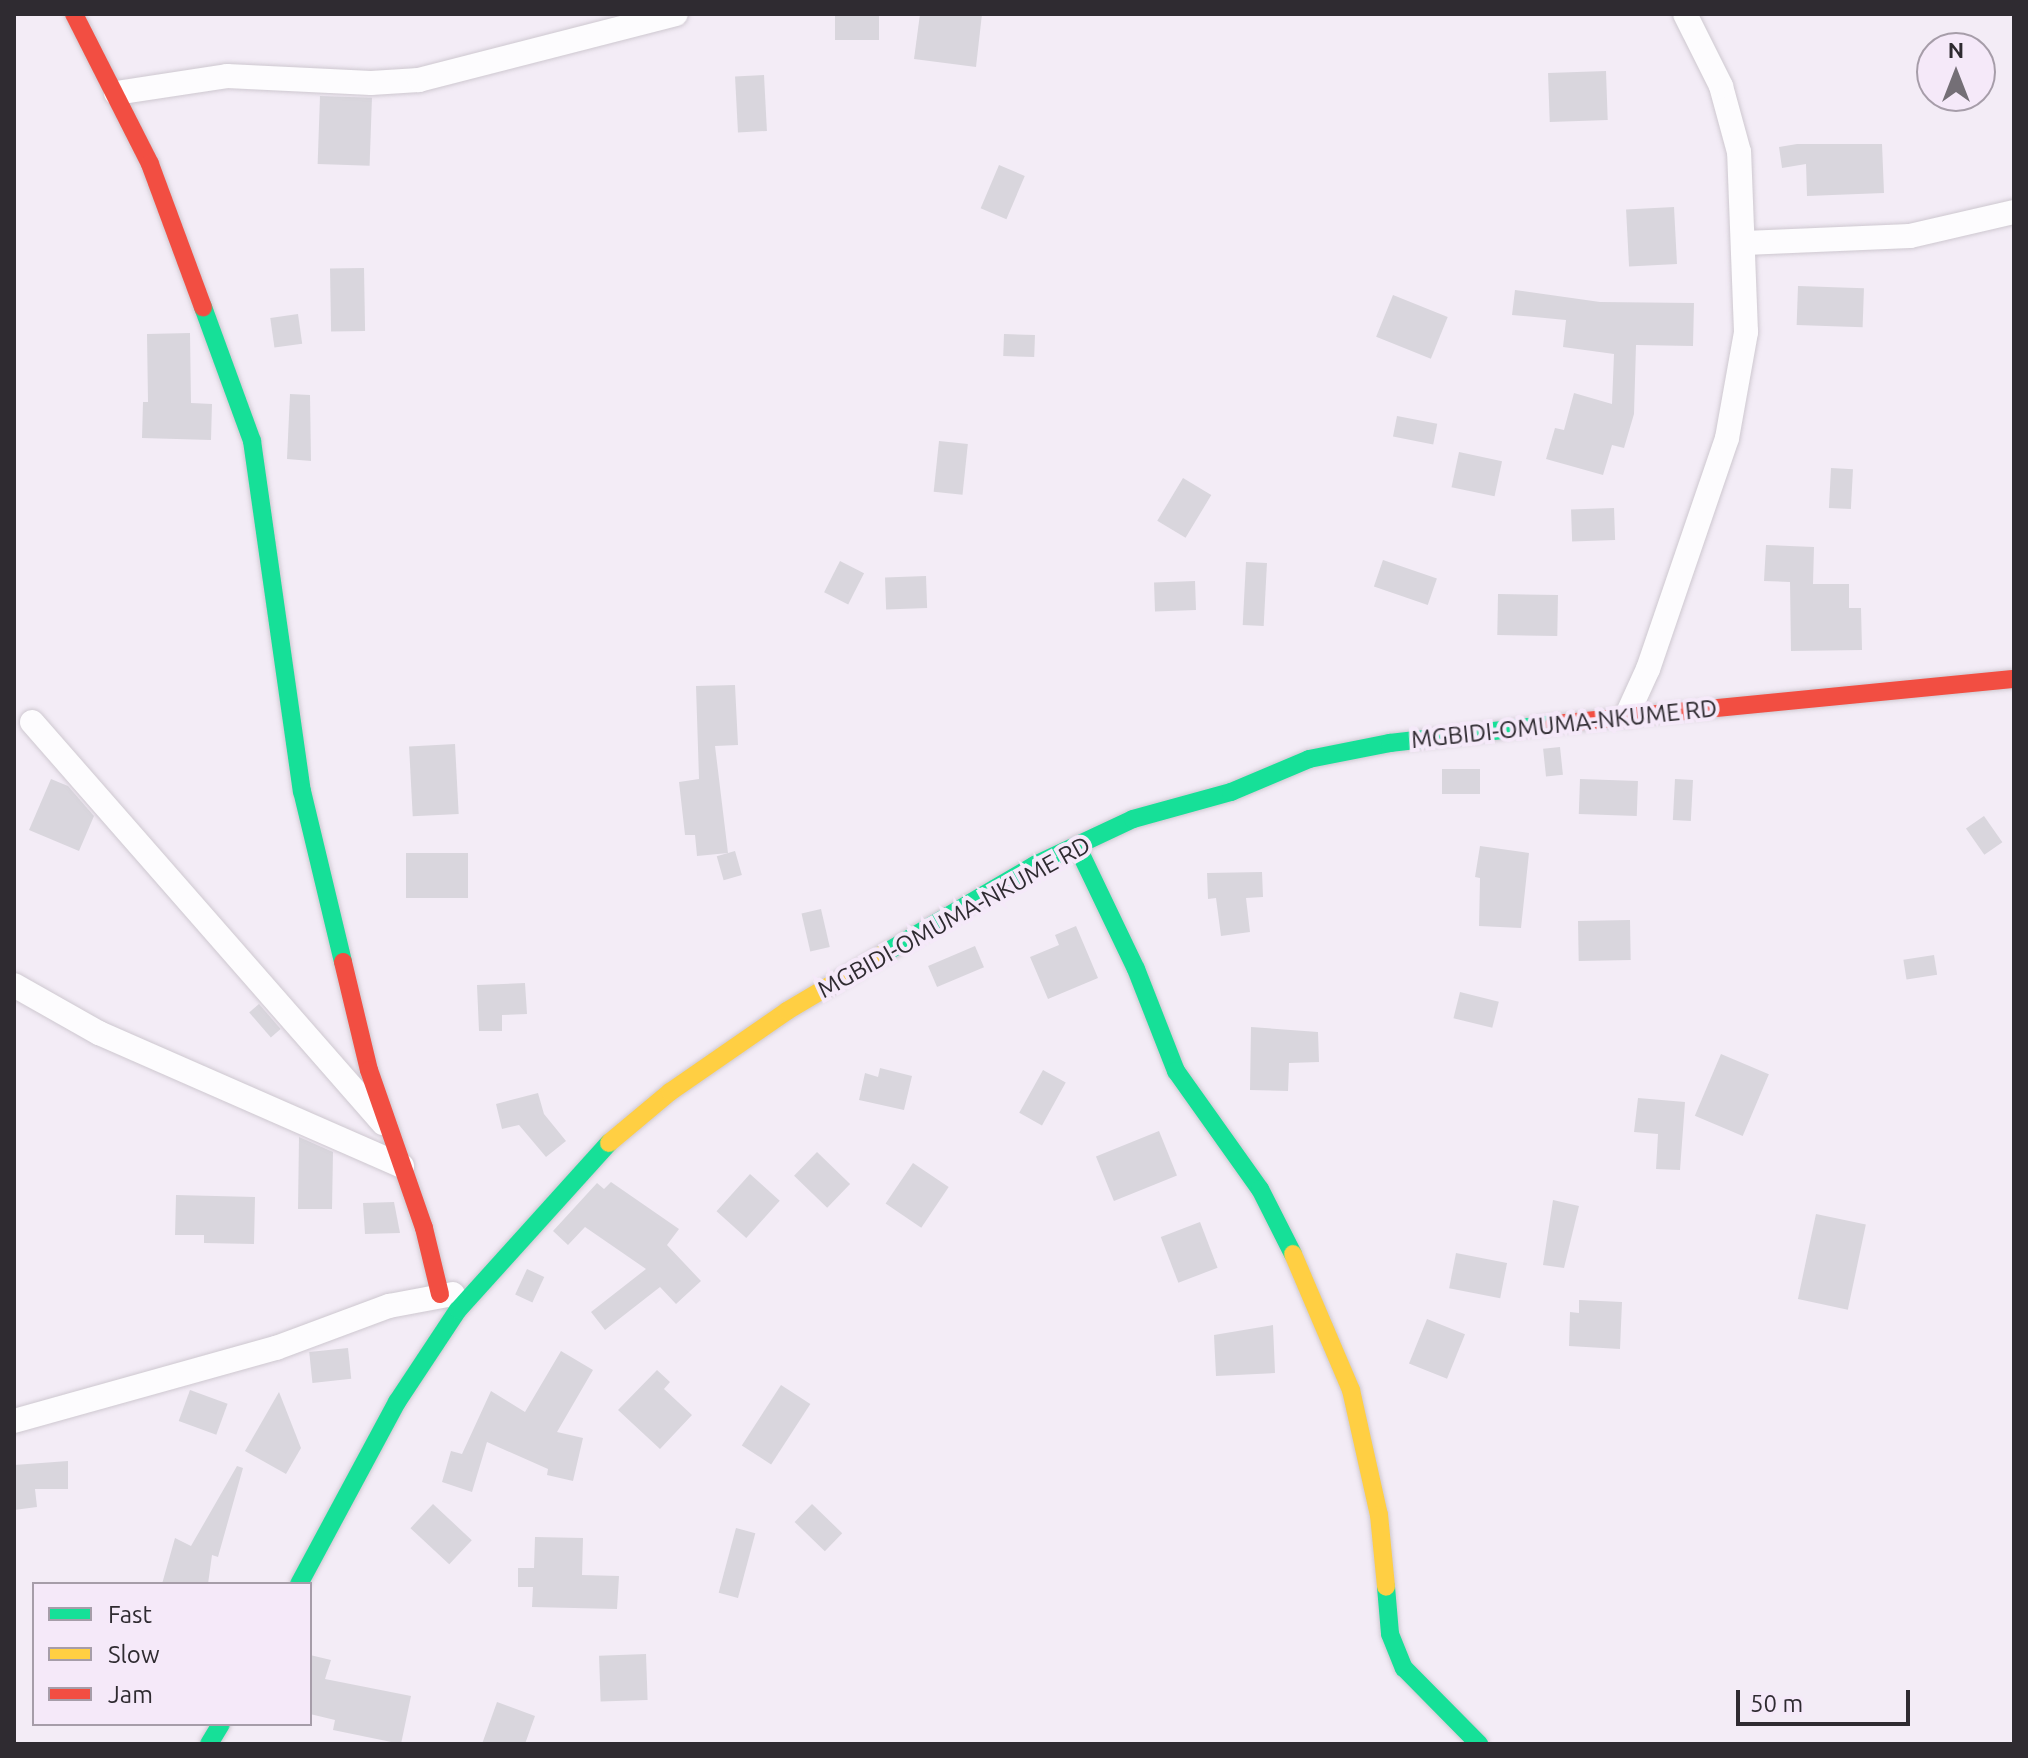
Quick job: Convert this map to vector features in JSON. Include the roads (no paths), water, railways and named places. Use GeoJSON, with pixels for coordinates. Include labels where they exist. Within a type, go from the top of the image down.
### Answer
{"type":"FeatureCollection","features":[{"type":"Feature","properties":{"kind":"street"},"geometry":{"type":"LineString","coordinates":[[74,14],[150,164],[252,441],[302,791],[369,1070],[402,1166],[440,1294]]}},
{"type":"Feature","properties":{"kind":"street"},"geometry":{"type":"LineString","coordinates":[[116,93],[227,76],[371,83],[419,80],[676,14]]}},
{"type":"Feature","properties":{"kind":"street"},"geometry":{"type":"LineString","coordinates":[[1627,715],[1648,669],[1727,438],[1746,332],[1745,243],[1739,152],[1721,86],[1685,14]]}},
{"type":"Feature","properties":{"kind":"street"},"geometry":{"type":"LineString","coordinates":[[1745,243],[1910,236],[2014,212]]}},
{"type":"Feature","properties":{"kind":"street","name":"MGBIDI-OMUMA-NKUME RD"},"geometry":{"type":"LineString","coordinates":[[300,1582],[397,1402],[471,1294],[588,1160],[670,1092],[787,1011],[905,939],[1077,846],[1133,819],[1231,792],[1309,759],[1390,743],[1627,715],[2014,679]]}},
{"type":"Feature","properties":{"kind":"street"},"geometry":{"type":"LineString","coordinates":[[32,722],[389,1130]]}},
{"type":"Feature","properties":{"kind":"street"},"geometry":{"type":"LineString","coordinates":[[1077,846],[1136,969],[1176,1071],[1260,1189],[1313,1295],[1351,1390],[1379,1515],[1390,1634],[1404,1668],[1479,1744]]}},
{"type":"Feature","properties":{"kind":"street"},"geometry":{"type":"LineString","coordinates":[[14,985],[99,1033],[402,1166]]}},
{"type":"Feature","properties":{"kind":"street"},"geometry":{"type":"LineString","coordinates":[[14,1421],[158,1384],[440,1294],[471,1294]]}},
{"type":"Feature","properties":{"kind":"street"},"geometry":{"type":"LineString","coordinates":[[209,1744],[220,1726]]}}]}
